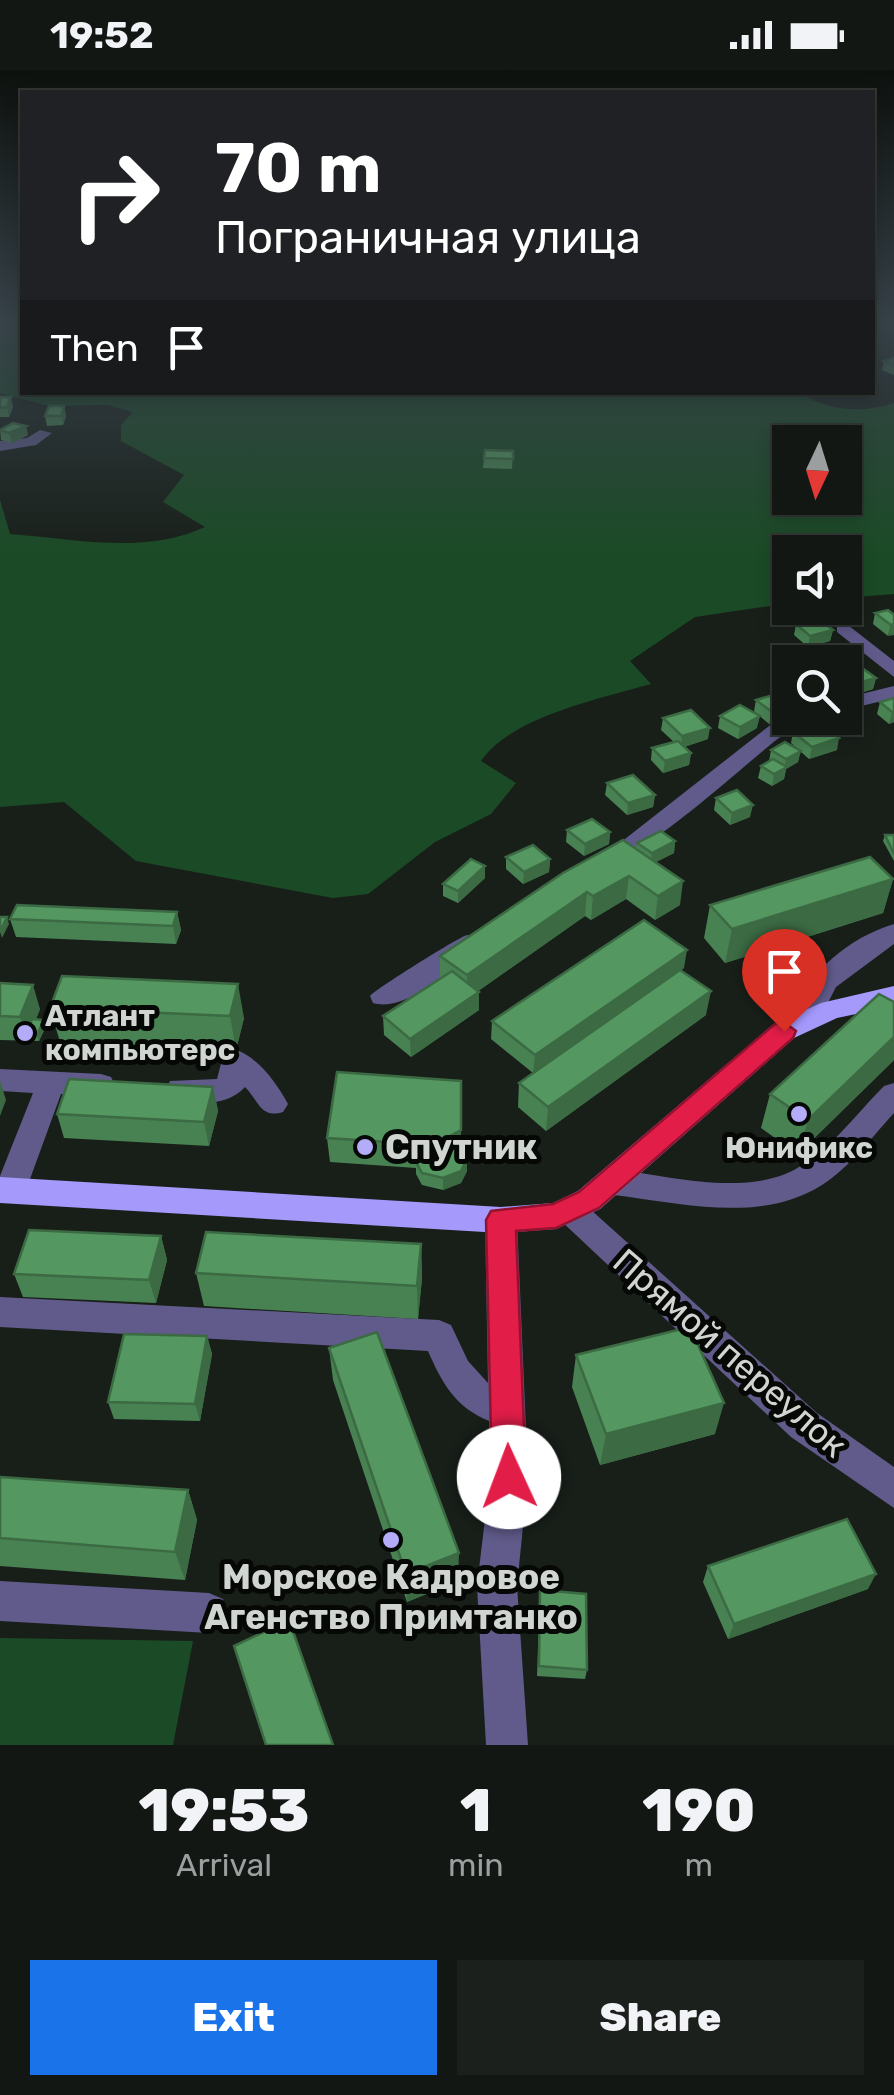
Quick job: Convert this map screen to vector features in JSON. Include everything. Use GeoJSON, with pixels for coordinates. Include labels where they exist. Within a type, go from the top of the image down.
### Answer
{"type":"FeatureCollection","features":[{"type":"Feature","properties":{"kind":"main road"},"geometry":{"type":"LineString","coordinates":[[5,1190],[501,1220],[540,1218],[570,1210],[614,1182],[759,1050],[806,1019],[894,996]]}},
{"type":"Feature","properties":{"kind":"street"},"geometry":{"type":"LineString","coordinates":[[0,446],[31,442],[45,433]]}},
{"type":"Feature","properties":{"kind":"street"},"geometry":{"type":"LineString","coordinates":[[844,628],[894,670]]}},
{"type":"Feature","properties":{"kind":"street"},"geometry":{"type":"LineString","coordinates":[[862,700],[894,692]]}},
{"type":"Feature","properties":{"kind":"street"},"geometry":{"type":"LineString","coordinates":[[579,872],[632,844],[772,733]]}},
{"type":"Feature","properties":{"kind":"street"},"geometry":{"type":"LineString","coordinates":[[384,996],[407,986],[485,932]]}},
{"type":"Feature","properties":{"kind":"street"},"geometry":{"type":"LineString","coordinates":[[806,1019],[808,1002],[818,989],[894,933]]}},
{"type":"Feature","properties":{"kind":"street"},"geometry":{"type":"LineString","coordinates":[[0,1080],[224,1091],[236,1078],[234,1060],[262,1086],[273,1104]]}},
{"type":"Feature","properties":{"kind":"street"},"geometry":{"type":"LineString","coordinates":[[5,1190],[51,1083]]}},
{"type":"Feature","properties":{"kind":"street"},"geometry":{"type":"LineString","coordinates":[[614,1182],[712,1193],[790,1186],[811,1176],[894,1094]]}},
{"type":"Feature","properties":{"kind":"street","name":"Прямой переулок"},"geometry":{"type":"LineString","coordinates":[[570,1210],[804,1424],[894,1489]]}},
{"type":"Feature","properties":{"kind":"street"},"geometry":{"type":"LineString","coordinates":[[501,1220],[509,1477],[497,1586],[507,1745]]}},
{"type":"Feature","properties":{"kind":"street"},"geometry":{"type":"LineString","coordinates":[[0,1312],[439,1336],[455,1378],[482,1403],[507,1410]]}},
{"type":"Feature","properties":{"kind":"street"},"geometry":{"type":"LineString","coordinates":[[0,1600],[209,1613]]}},
{"type":"Feature","properties":{"kind":"green space"},"geometry":{"type":"Polygon","coordinates":[[[31,401],[818,401],[845,409],[894,403],[894,594],[862,597],[862,535],[772,535],[772,606],[695,617],[630,661],[651,684],[559,711],[513,732],[481,761],[516,783],[491,814],[435,842],[368,894],[333,898],[136,861],[64,802],[0,807],[0,500],[10,534],[134,543],[182,536],[205,527],[163,502],[184,475],[121,441],[121,425],[133,412],[108,405],[49,406],[31,401]]]}},
{"type":"Feature","properties":{"kind":"green space"},"geometry":{"type":"Polygon","coordinates":[[[0,1638],[193,1641],[173,1745],[0,1745],[0,1638]]]}},
{"type":"Feature","properties":{"kind":"building"},"geometry":{"type":"Polygon","coordinates":[[[49,406],[64,406],[61,416],[45,416],[49,406]]]}},
{"type":"Feature","properties":{"kind":"building"},"geometry":{"type":"Polygon","coordinates":[[[13,423],[26,426],[9,433],[0,430],[13,423]]]}},
{"type":"Feature","properties":{"kind":"building"},"geometry":{"type":"Polygon","coordinates":[[[485,450],[513,451],[513,459],[484,458],[485,450]]]}},
{"type":"Feature","properties":{"kind":"building"},"geometry":{"type":"Polygon","coordinates":[[[888,610],[894,615],[891,625],[875,613],[888,610]]]}},
{"type":"Feature","properties":{"kind":"building"},"geometry":{"type":"Polygon","coordinates":[[[797,625],[827,625],[833,630],[810,636],[797,625]]]}},
{"type":"Feature","properties":{"kind":"building"},"geometry":{"type":"Polygon","coordinates":[[[862,668],[876,678],[862,682],[862,668]]]}},
{"type":"Feature","properties":{"kind":"building"},"geometry":{"type":"Polygon","coordinates":[[[772,695],[772,712],[756,700],[772,695]]]}},
{"type":"Feature","properties":{"kind":"building"},"geometry":{"type":"Polygon","coordinates":[[[894,698],[892,712],[880,702],[894,698]]]}},
{"type":"Feature","properties":{"kind":"building"},"geometry":{"type":"Polygon","coordinates":[[[740,705],[760,716],[740,727],[720,716],[740,705]]]}},
{"type":"Feature","properties":{"kind":"building"},"geometry":{"type":"Polygon","coordinates":[[[691,710],[710,728],[682,736],[663,718],[691,710]]]}},
{"type":"Feature","properties":{"kind":"building"},"geometry":{"type":"Polygon","coordinates":[[[797,735],[839,738],[812,747],[797,735]]]}},
{"type":"Feature","properties":{"kind":"building"},"geometry":{"type":"Polygon","coordinates":[[[678,741],[691,753],[665,761],[652,748],[678,741]]]}},
{"type":"Feature","properties":{"kind":"building"},"geometry":{"type":"Polygon","coordinates":[[[785,742],[801,751],[786,759],[771,750],[785,742]]]}},
{"type":"Feature","properties":{"kind":"building"},"geometry":{"type":"Polygon","coordinates":[[[773,759],[787,767],[774,774],[761,766],[773,759]]]}},
{"type":"Feature","properties":{"kind":"building"},"geometry":{"type":"Polygon","coordinates":[[[633,775],[655,795],[628,803],[607,783],[633,775]]]}},
{"type":"Feature","properties":{"kind":"building"},"geometry":{"type":"Polygon","coordinates":[[[737,790],[753,805],[732,813],[716,798],[737,790]]]}},
{"type":"Feature","properties":{"kind":"building"},"geometry":{"type":"Polygon","coordinates":[[[592,819],[610,832],[585,844],[567,830],[592,819]]]}},
{"type":"Feature","properties":{"kind":"building"},"geometry":{"type":"Polygon","coordinates":[[[661,831],[675,841],[652,853],[637,843],[661,831]]]}},
{"type":"Feature","properties":{"kind":"building"},"geometry":{"type":"Polygon","coordinates":[[[885,835],[894,835],[894,854],[885,835]]]}},
{"type":"Feature","properties":{"kind":"building"},"geometry":{"type":"Polygon","coordinates":[[[623,840],[683,881],[658,896],[629,876],[593,896],[587,892],[467,975],[440,956],[563,873],[623,840]]]}},
{"type":"Feature","properties":{"kind":"building"},"geometry":{"type":"Polygon","coordinates":[[[533,845],[550,859],[524,872],[506,857],[533,845]]]}},
{"type":"Feature","properties":{"kind":"building"},"geometry":{"type":"Polygon","coordinates":[[[870,857],[893,879],[732,929],[710,905],[870,857]]]}},
{"type":"Feature","properties":{"kind":"building"},"geometry":{"type":"Polygon","coordinates":[[[471,859],[485,866],[458,891],[443,884],[471,859]]]}},
{"type":"Feature","properties":{"kind":"building"},"geometry":{"type":"Polygon","coordinates":[[[17,905],[177,912],[173,926],[10,919],[17,905]]]}},
{"type":"Feature","properties":{"kind":"building"},"geometry":{"type":"Polygon","coordinates":[[[644,920],[687,950],[535,1055],[492,1021],[644,920]]]}},
{"type":"Feature","properties":{"kind":"building"},"geometry":{"type":"Polygon","coordinates":[[[680,970],[711,991],[548,1107],[519,1083],[680,970]]]}},
{"type":"Feature","properties":{"kind":"building"},"geometry":{"type":"Polygon","coordinates":[[[452,971],[479,992],[410,1039],[383,1016],[452,971]]]}},
{"type":"Feature","properties":{"kind":"building"},"geometry":{"type":"Polygon","coordinates":[[[62,976],[238,984],[230,1016],[50,1008],[62,976]]]}},
{"type":"Feature","properties":{"kind":"building"},"geometry":{"type":"Polygon","coordinates":[[[0,983],[33,985],[20,1017],[0,1016],[0,983]]]}},
{"type":"Feature","properties":{"kind":"building"},"geometry":{"type":"Polygon","coordinates":[[[879,994],[894,1002],[894,1037],[808,1120],[770,1094],[879,994]]]}},
{"type":"Feature","properties":{"kind":"building"},"geometry":{"type":"Polygon","coordinates":[[[32,1019],[44,1020],[37,1035],[26,1035],[32,1019]]]}},
{"type":"Feature","properties":{"kind":"building"},"geometry":{"type":"Polygon","coordinates":[[[337,1072],[461,1081],[461,1130],[433,1145],[327,1138],[337,1072]]]}},
{"type":"Feature","properties":{"kind":"building"},"geometry":{"type":"Polygon","coordinates":[[[69,1079],[213,1087],[204,1122],[57,1114],[69,1079]]]}},
{"type":"Feature","properties":{"kind":"building"},"geometry":{"type":"Polygon","coordinates":[[[456,1145],[467,1159],[461,1171],[443,1178],[422,1173],[417,1156],[433,1157],[456,1145]]]}},
{"type":"Feature","properties":{"kind":"building"},"geometry":{"type":"Polygon","coordinates":[[[29,1230],[161,1236],[149,1280],[14,1274],[29,1230]]]}},
{"type":"Feature","properties":{"kind":"building"},"geometry":{"type":"Polygon","coordinates":[[[206,1232],[421,1244],[417,1286],[196,1273],[206,1232]]]}},
{"type":"Feature","properties":{"kind":"building"},"geometry":{"type":"Polygon","coordinates":[[[690,1327],[724,1403],[606,1434],[576,1355],[690,1327]]]}},
{"type":"Feature","properties":{"kind":"building"},"geometry":{"type":"Polygon","coordinates":[[[377,1332],[459,1553],[406,1574],[329,1348],[377,1332]]]}},
{"type":"Feature","properties":{"kind":"building"},"geometry":{"type":"Polygon","coordinates":[[[124,1334],[207,1336],[195,1404],[108,1402],[124,1334]]]}},
{"type":"Feature","properties":{"kind":"building"},"geometry":{"type":"Polygon","coordinates":[[[0,1477],[188,1490],[175,1552],[0,1538],[0,1477]]]}},
{"type":"Feature","properties":{"kind":"building"},"geometry":{"type":"Polygon","coordinates":[[[847,1519],[876,1574],[734,1624],[708,1566],[847,1519]]]}},
{"type":"Feature","properties":{"kind":"building"},"geometry":{"type":"Polygon","coordinates":[[[540,1590],[586,1594],[587,1670],[539,1666],[540,1590]]]}},
{"type":"Feature","properties":{"kind":"building"},"geometry":{"type":"Polygon","coordinates":[[[289,1620],[333,1745],[266,1745],[234,1646],[289,1620]]]}},
{"type":"Feature","properties":{"kind":"place","name":"Атлант компьютерс"},"geometry":{"type":"Point","coordinates":[25,1033]}},
{"type":"Feature","properties":{"kind":"place","name":"Юнификс"},"geometry":{"type":"Point","coordinates":[799,1114]}},
{"type":"Feature","properties":{"kind":"place","name":"Спутник"},"geometry":{"type":"Point","coordinates":[365,1147]}},
{"type":"Feature","properties":{"kind":"place","name":"Морское Кадровое Агенство Примтанко"},"geometry":{"type":"Point","coordinates":[391,1540]}},
{"type":"Feature","properties":{"kind":"route"},"geometry":{"type":"LineString","coordinates":[[509,1477],[501,1220],[556,1216],[589,1200],[784,1031]]}}]}
